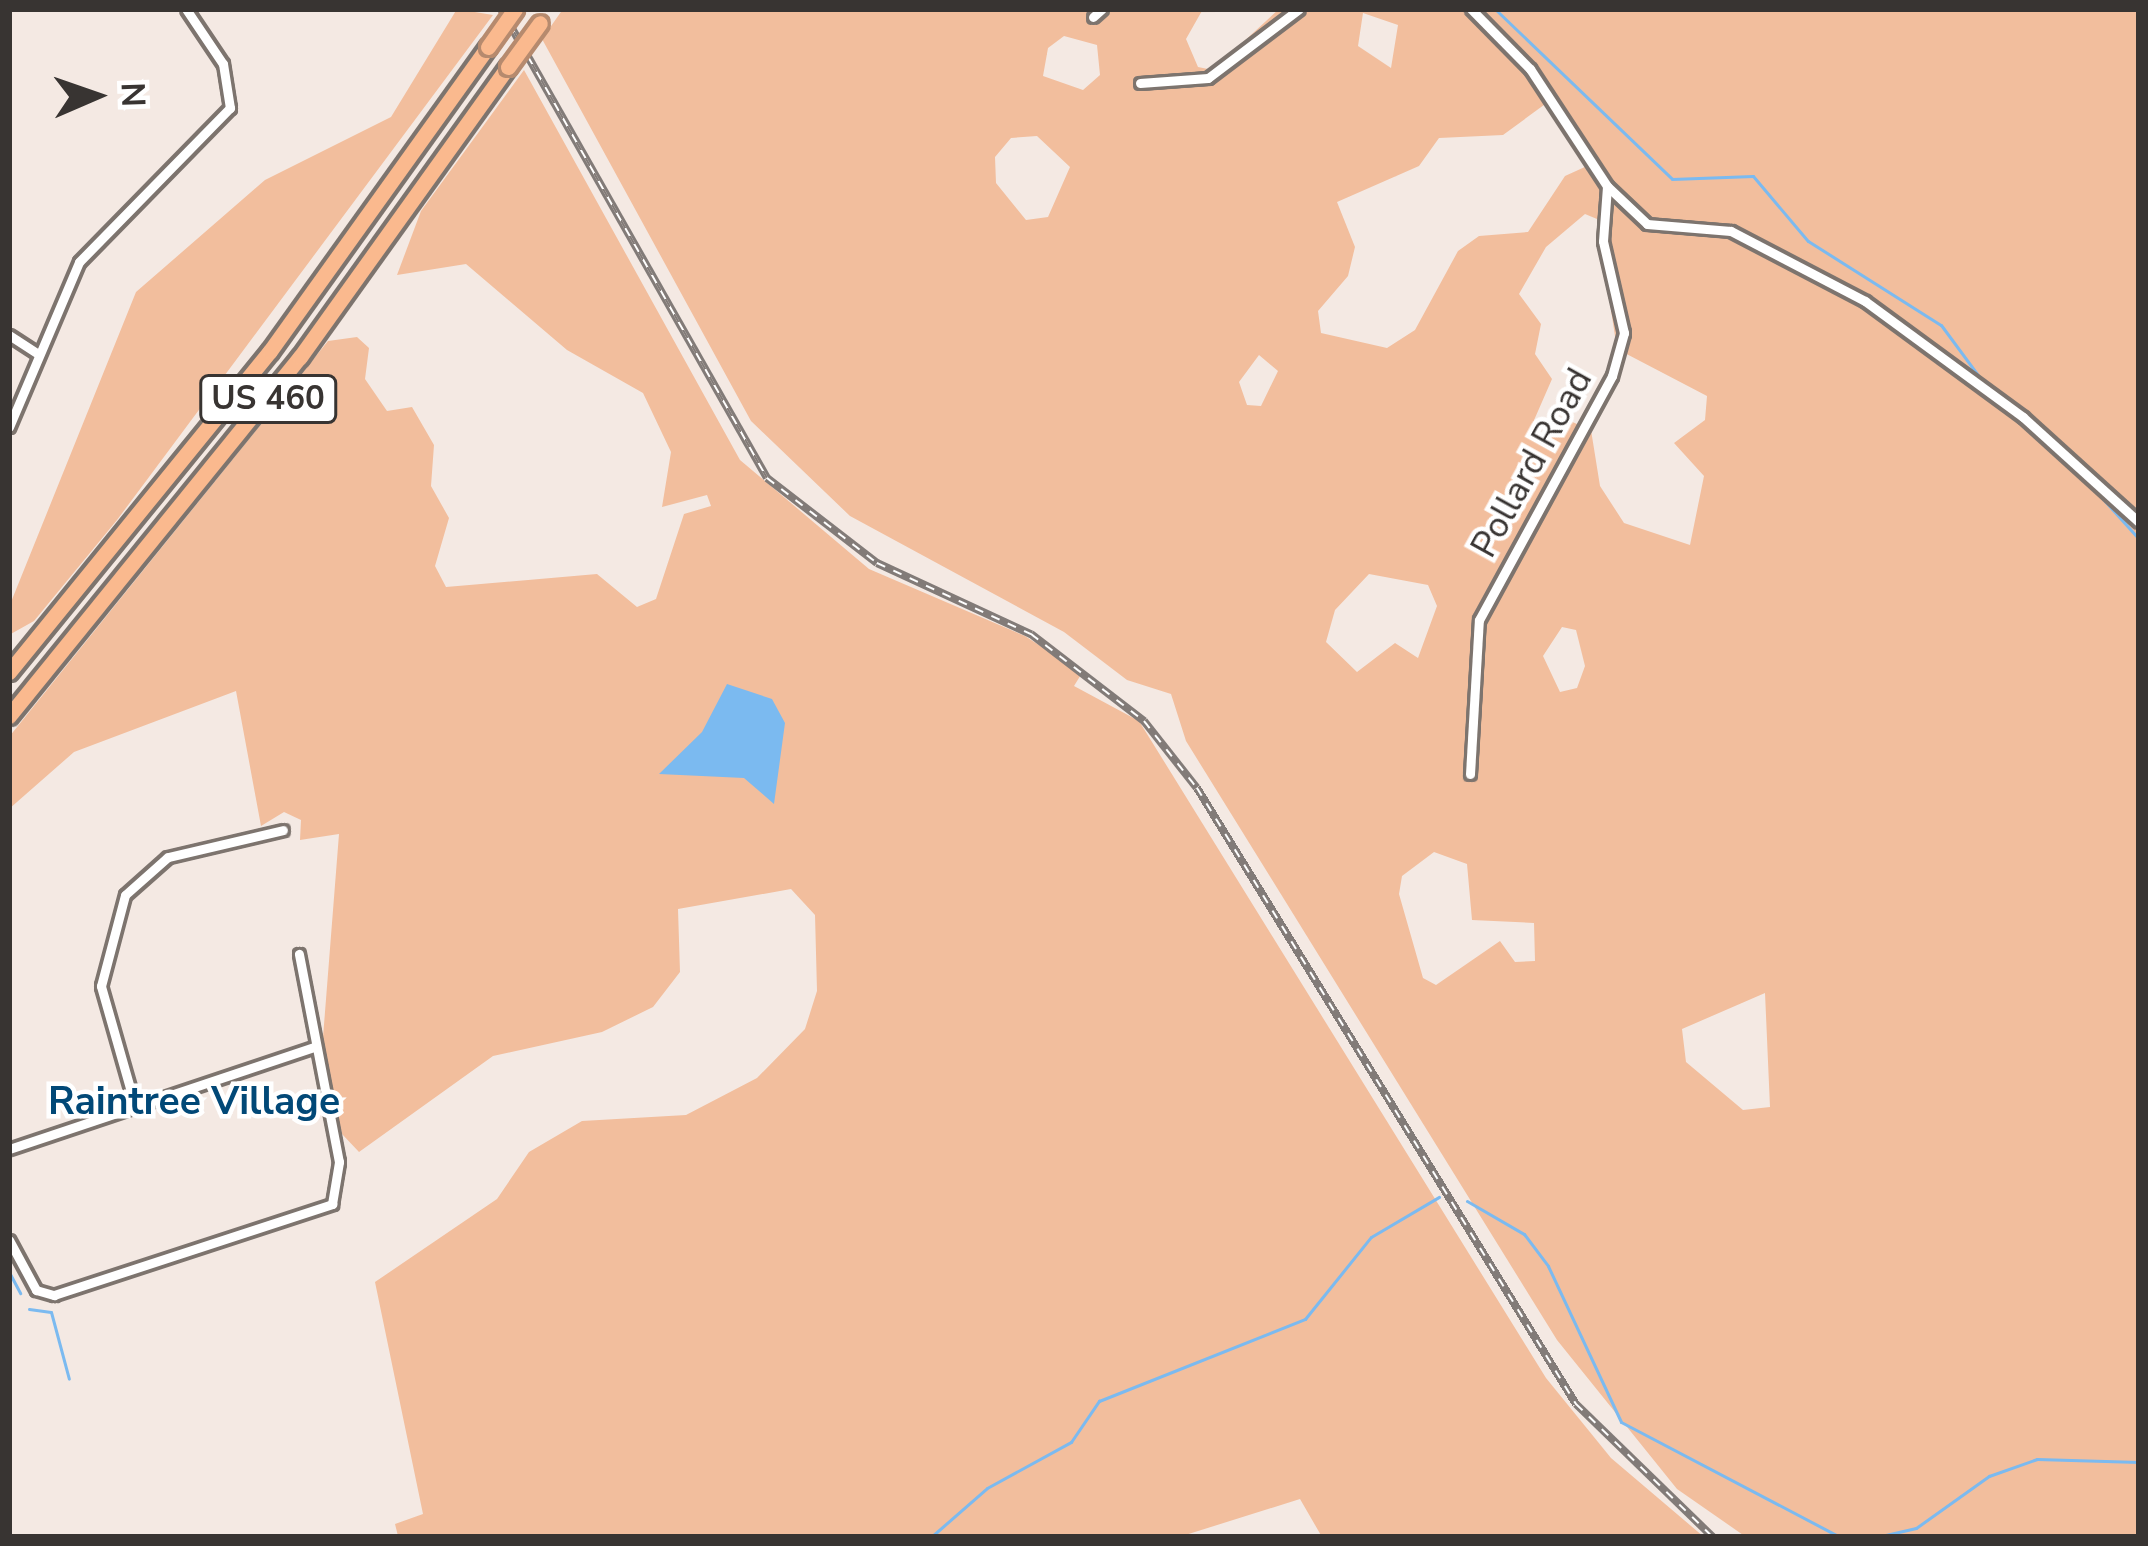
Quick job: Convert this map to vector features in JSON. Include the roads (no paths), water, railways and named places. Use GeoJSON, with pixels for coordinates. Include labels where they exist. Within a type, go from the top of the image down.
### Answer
{"type":"FeatureCollection","features":[{"type":"Feature","properties":{"kind":"highway","name":"US 460"},"geometry":{"type":"LineString","coordinates":[[9,672],[270,351],[515,9]]}},
{"type":"Feature","properties":{"kind":"highway","name":"US 460"},"geometry":{"type":"LineString","coordinates":[[9,716],[286,375],[545,16]]}},
{"type":"Feature","properties":{"kind":"street"},"geometry":{"type":"LineString","coordinates":[[9,427],[80,262],[224,123],[224,64],[187,9]]}},
{"type":"Feature","properties":{"kind":"street"},"geometry":{"type":"LineString","coordinates":[[1140,83],[1208,78],[1300,9]]}},
{"type":"Feature","properties":{"kind":"street"},"geometry":{"type":"LineString","coordinates":[[1471,9],[1530,68],[1607,186],[1647,224],[1731,231],[1865,301],[2023,417],[2139,522]]}},
{"type":"Feature","properties":{"kind":"street","name":"Pollard Road"},"geometry":{"type":"LineString","coordinates":[[1470,775],[1479,620],[1622,347],[1604,241],[1607,186]]}},
{"type":"Feature","properties":{"kind":"street"},"geometry":{"type":"LineString","coordinates":[[9,335],[37,353]]}},
{"type":"Feature","properties":{"kind":"street"},"geometry":{"type":"LineString","coordinates":[[136,1109],[100,986],[125,895],[168,856],[283,830]]}},
{"type":"Feature","properties":{"kind":"street"},"geometry":{"type":"LineString","coordinates":[[9,1242],[36,1290],[54,1295],[307,1216],[340,1187],[299,954]]}},
{"type":"Feature","properties":{"kind":"street"},"geometry":{"type":"LineString","coordinates":[[9,1150],[313,1047]]}},
{"type":"Feature","properties":{"kind":"water"},"geometry":{"type":"Polygon","coordinates":[[[727,684],[772,699],[785,723],[774,804],[744,778],[659,774],[702,732],[727,684]]]}},
{"type":"Feature","properties":{"kind":"waterway"},"geometry":{"type":"LineString","coordinates":[[1495,9],[1672,179],[1753,176],[1808,241],[1941,325],[1983,382]]}},
{"type":"Feature","properties":{"kind":"waterway"},"geometry":{"type":"LineString","coordinates":[[2019,409],[2062,446]]}},
{"type":"Feature","properties":{"kind":"waterway"},"geometry":{"type":"LineString","coordinates":[[2085,479],[2139,539]]}},
{"type":"Feature","properties":{"kind":"waterway"},"geometry":{"type":"LineString","coordinates":[[931,1537],[987,1488],[1071,1442],[1099,1401],[1305,1319],[1371,1237],[1439,1197]]}},
{"type":"Feature","properties":{"kind":"waterway"},"geometry":{"type":"LineString","coordinates":[[1467,1201],[1524,1234],[1548,1266],[1621,1422],[1840,1537]]}},
{"type":"Feature","properties":{"kind":"waterway"},"geometry":{"type":"LineString","coordinates":[[9,1272],[20,1293]]}},
{"type":"Feature","properties":{"kind":"waterway"},"geometry":{"type":"LineString","coordinates":[[29,1309],[51,1312],[69,1379]]}},
{"type":"Feature","properties":{"kind":"waterway"},"geometry":{"type":"LineString","coordinates":[[1877,1537],[1916,1528],[1989,1476],[2037,1459],[2139,1462]]}},
{"type":"Feature","properties":{"kind":"railway"},"geometry":{"type":"LineString","coordinates":[[501,9],[767,478],[877,563],[1031,634],[1144,721],[1197,788],[1576,1404],[1713,1537]]}},
{"type":"Feature","properties":{"kind":"district","name":"Raintree Village"},"geometry":{"type":"Point","coordinates":[194,1102]}}]}
